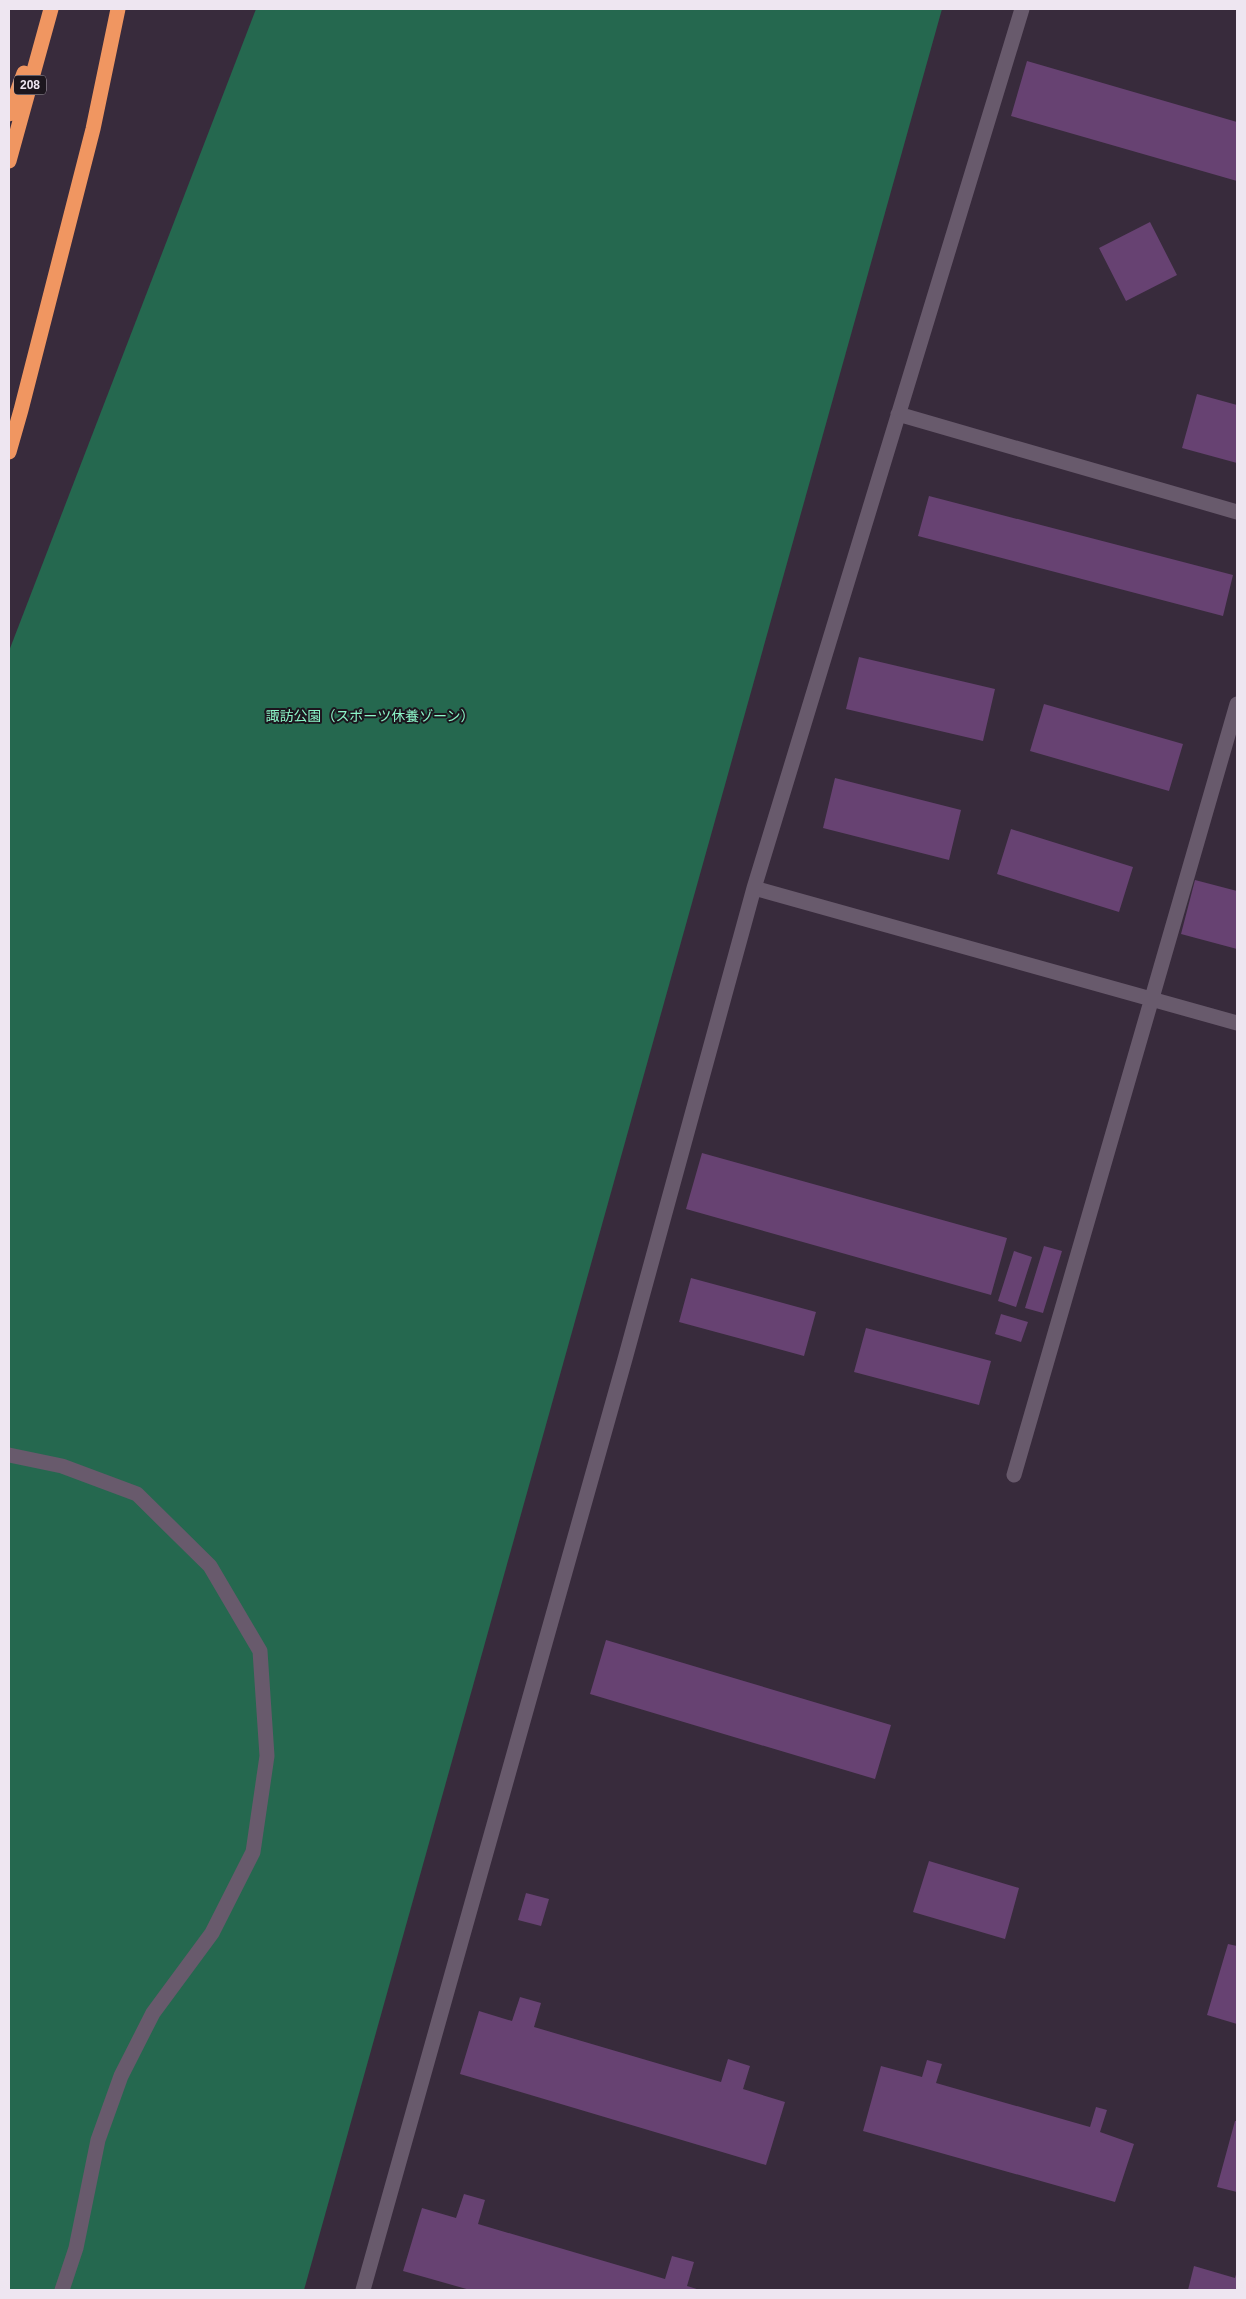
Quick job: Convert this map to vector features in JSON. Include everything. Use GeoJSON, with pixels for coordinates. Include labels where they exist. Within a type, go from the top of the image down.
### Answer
{"type":"FeatureCollection","features":[{"type":"Feature","properties":{"kind":"highway"},"geometry":{"type":"LineString","coordinates":[[9,114],[49,9]]}},
{"type":"Feature","properties":{"kind":"highway","name":"208"},"geometry":{"type":"LineString","coordinates":[[9,161],[49,9]]}},
{"type":"Feature","properties":{"kind":"highway"},"geometry":{"type":"LineString","coordinates":[[9,452],[93,129],[118,9]]}},
{"type":"Feature","properties":{"kind":"street"},"geometry":{"type":"LineString","coordinates":[[363,2290],[625,1359],[754,888],[1022,9]]}},
{"type":"Feature","properties":{"kind":"street"},"geometry":{"type":"LineString","coordinates":[[898,414],[1237,512]]}},
{"type":"Feature","properties":{"kind":"street"},"geometry":{"type":"LineString","coordinates":[[1014,1475],[1237,704]]}},
{"type":"Feature","properties":{"kind":"street"},"geometry":{"type":"LineString","coordinates":[[754,888],[1237,1023]]}},
{"type":"Feature","properties":{"kind":"street"},"geometry":{"type":"LineString","coordinates":[[9,1455],[62,1466],[137,1494],[210,1566],[260,1652],[267,1756],[253,1852],[212,1933],[154,2012],[121,2076],[98,2140],[76,2248],[62,2290]]}},
{"type":"Feature","properties":{"kind":"green space","name":"諏訪公園（スポーツ休養ゾーン）"},"geometry":{"type":"Polygon","coordinates":[[[256,9],[942,9],[304,2290],[9,2290],[9,651],[256,9]]]}},
{"type":"Feature","properties":{"kind":"building"},"geometry":{"type":"Polygon","coordinates":[[[1027,61],[1237,122],[1237,181],[1011,116],[1027,61]]]}},
{"type":"Feature","properties":{"kind":"building"},"geometry":{"type":"Polygon","coordinates":[[[1150,222],[1177,275],[1126,301],[1099,248],[1150,222]]]}},
{"type":"Feature","properties":{"kind":"building"},"geometry":{"type":"Polygon","coordinates":[[[1197,394],[1237,405],[1237,463],[1182,448],[1197,394]]]}},
{"type":"Feature","properties":{"kind":"building"},"geometry":{"type":"Polygon","coordinates":[[[929,496],[1233,575],[1223,616],[918,536],[929,496]]]}},
{"type":"Feature","properties":{"kind":"building"},"geometry":{"type":"Polygon","coordinates":[[[859,657],[995,689],[983,741],[846,709],[859,657]]]}},
{"type":"Feature","properties":{"kind":"building"},"geometry":{"type":"Polygon","coordinates":[[[1044,704],[1183,744],[1169,791],[1030,751],[1044,704]]]}},
{"type":"Feature","properties":{"kind":"building"},"geometry":{"type":"Polygon","coordinates":[[[835,778],[961,810],[949,860],[823,828],[835,778]]]}},
{"type":"Feature","properties":{"kind":"building"},"geometry":{"type":"Polygon","coordinates":[[[1011,829],[1133,867],[1119,912],[997,874],[1011,829]]]}},
{"type":"Feature","properties":{"kind":"building"},"geometry":{"type":"Polygon","coordinates":[[[1195,880],[1237,891],[1237,949],[1181,934],[1195,880]]]}},
{"type":"Feature","properties":{"kind":"building"},"geometry":{"type":"Polygon","coordinates":[[[702,1153],[1007,1238],[991,1295],[686,1209],[702,1153]]]}},
{"type":"Feature","properties":{"kind":"building"},"geometry":{"type":"Polygon","coordinates":[[[1044,1246],[1062,1251],[1043,1313],[1025,1308],[1044,1246]]]}},
{"type":"Feature","properties":{"kind":"building"},"geometry":{"type":"Polygon","coordinates":[[[1014,1251],[1032,1257],[1016,1307],[998,1301],[1014,1251]]]}},
{"type":"Feature","properties":{"kind":"building"},"geometry":{"type":"Polygon","coordinates":[[[691,1278],[816,1312],[804,1356],[679,1322],[691,1278]]]}},
{"type":"Feature","properties":{"kind":"building"},"geometry":{"type":"Polygon","coordinates":[[[1001,1314],[1028,1322],[1021,1342],[995,1334],[1001,1314]]]}},
{"type":"Feature","properties":{"kind":"building"},"geometry":{"type":"Polygon","coordinates":[[[866,1328],[991,1361],[979,1405],[854,1372],[866,1328]]]}},
{"type":"Feature","properties":{"kind":"building"},"geometry":{"type":"Polygon","coordinates":[[[606,1640],[891,1725],[875,1779],[590,1694],[606,1640]]]}},
{"type":"Feature","properties":{"kind":"building"},"geometry":{"type":"Polygon","coordinates":[[[929,1861],[1019,1888],[1005,1939],[913,1912],[929,1861]]]}},
{"type":"Feature","properties":{"kind":"building"},"geometry":{"type":"Polygon","coordinates":[[[526,1893],[549,1899],[541,1926],[518,1920],[526,1893]]]}},
{"type":"Feature","properties":{"kind":"building"},"geometry":{"type":"Polygon","coordinates":[[[1228,1944],[1237,1946],[1237,2024],[1207,2015],[1228,1944]]]}},
{"type":"Feature","properties":{"kind":"building"},"geometry":{"type":"Polygon","coordinates":[[[520,1997],[541,2003],[534,2027],[721,2082],[728,2059],[750,2066],[743,2089],[785,2102],[766,2165],[460,2074],[479,2011],[512,2021],[520,1997]]]}},
{"type":"Feature","properties":{"kind":"building"},"geometry":{"type":"Polygon","coordinates":[[[927,2060],[942,2064],[936,2083],[1090,2127],[1096,2107],[1107,2110],[1100,2132],[1134,2144],[1115,2202],[863,2131],[881,2066],[922,2077],[927,2060]]]}},
{"type":"Feature","properties":{"kind":"building"},"geometry":{"type":"Polygon","coordinates":[[[1235,2121],[1237,2121],[1237,2192],[1217,2187],[1235,2121]]]}},
{"type":"Feature","properties":{"kind":"building"},"geometry":{"type":"Polygon","coordinates":[[[464,2194],[485,2200],[478,2224],[665,2279],[672,2256],[694,2262],[687,2286],[700,2290],[470,2290],[403,2271],[422,2208],[456,2218],[464,2194]]]}},
{"type":"Feature","properties":{"kind":"building"},"geometry":{"type":"Polygon","coordinates":[[[1194,2266],[1235,2278],[1237,2271],[1237,2290],[1188,2290],[1194,2266]]]}}]}
